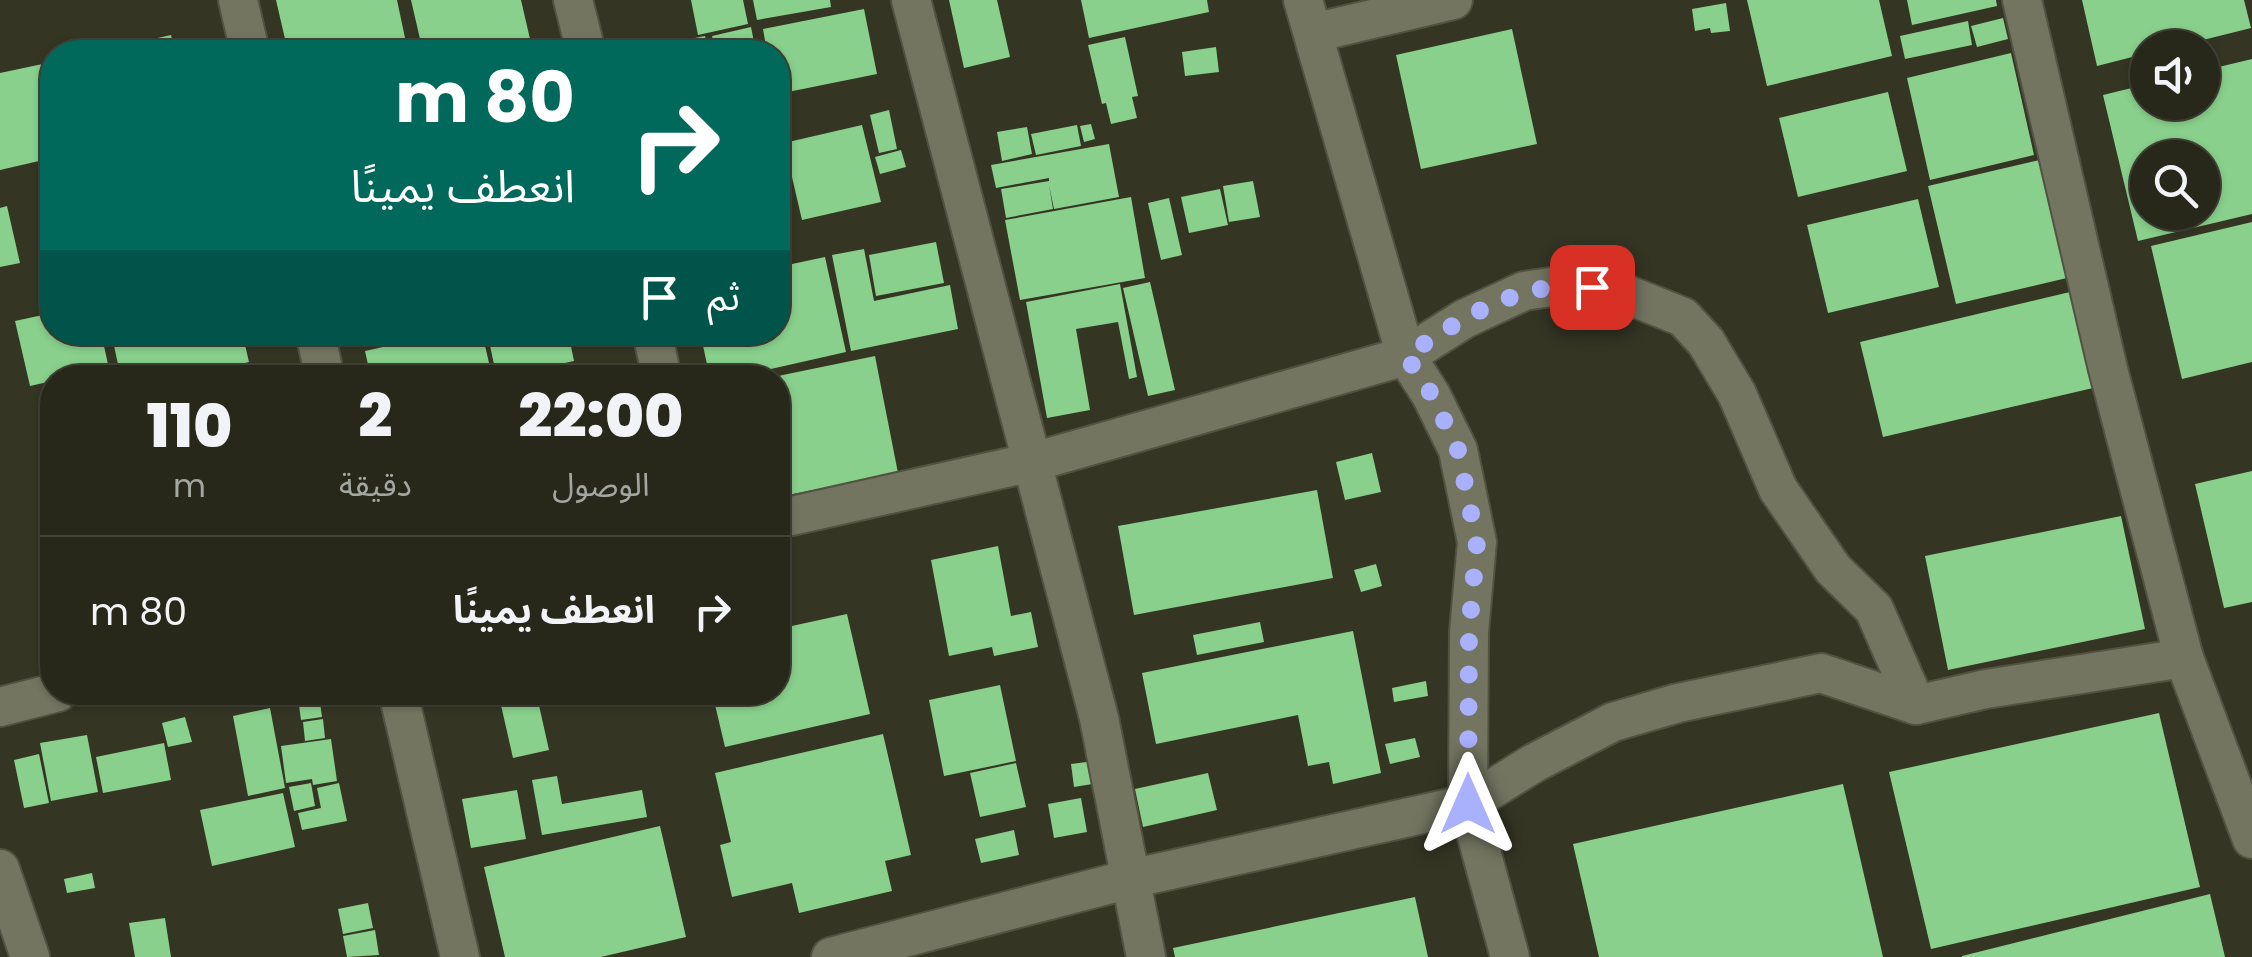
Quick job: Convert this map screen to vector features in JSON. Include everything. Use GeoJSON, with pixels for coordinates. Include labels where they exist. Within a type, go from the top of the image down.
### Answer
{"type":"FeatureCollection","features":[{"type":"Feature","properties":{"kind":"street"},"geometry":{"type":"LineString","coordinates":[[238,0],[247,40]]}},
{"type":"Feature","properties":{"kind":"street"},"geometry":{"type":"LineString","coordinates":[[573,0],[583,40]]}},
{"type":"Feature","properties":{"kind":"street"},"geometry":{"type":"LineString","coordinates":[[911,0],[1099,718],[1146,957]]}},
{"type":"Feature","properties":{"kind":"street"},"geometry":{"type":"LineString","coordinates":[[1453,0],[1308,16],[1406,356],[1432,395],[1458,450],[1477,542],[1469,632],[1468,804],[1510,957]]}},
{"type":"Feature","properties":{"kind":"street"},"geometry":{"type":"LineString","coordinates":[[2022,0],[2108,369],[2184,658],[2252,839]]}},
{"type":"Feature","properties":{"kind":"street"},"geometry":{"type":"LineString","coordinates":[[790,517],[1033,462],[1406,356],[1464,320],[1524,290],[1570,284],[1614,289],[1683,317],[1706,342],[1737,394],[1778,489],[1833,569],[1874,609],[1916,705]]}},
{"type":"Feature","properties":{"kind":"street"},"geometry":{"type":"LineString","coordinates":[[831,957],[1130,878],[1468,804],[1612,722],[1678,702],[1821,673],[1916,705],[1986,689],[2184,658]]}},
{"type":"Feature","properties":{"kind":"street"},"geometry":{"type":"LineString","coordinates":[[0,707],[40,697]]}},
{"type":"Feature","properties":{"kind":"street"},"geometry":{"type":"LineString","coordinates":[[401,705],[460,957]]}},
{"type":"Feature","properties":{"kind":"street"},"geometry":{"type":"LineString","coordinates":[[0,869],[30,957]]}},
{"type":"Feature","properties":{"kind":"building"},"geometry":{"type":"Polygon","coordinates":[[[276,0],[397,0],[405,40],[285,40],[276,0]]]}},
{"type":"Feature","properties":{"kind":"building"},"geometry":{"type":"Polygon","coordinates":[[[411,0],[521,0],[530,40],[420,40],[411,0]]]}},
{"type":"Feature","properties":{"kind":"building"},"geometry":{"type":"Polygon","coordinates":[[[691,0],[743,0],[748,24],[698,35],[691,0]]]}},
{"type":"Feature","properties":{"kind":"building"},"geometry":{"type":"Polygon","coordinates":[[[753,0],[830,0],[831,7],[757,20],[753,0]]]}},
{"type":"Feature","properties":{"kind":"building"},"geometry":{"type":"Polygon","coordinates":[[[949,0],[997,0],[1010,57],[964,68],[949,0]]]}},
{"type":"Feature","properties":{"kind":"building"},"geometry":{"type":"Polygon","coordinates":[[[1081,0],[1207,0],[1209,12],[1089,38],[1081,0]]]}},
{"type":"Feature","properties":{"kind":"building"},"geometry":{"type":"Polygon","coordinates":[[[1747,0],[1879,0],[1892,56],[1767,86],[1747,0]]]}},
{"type":"Feature","properties":{"kind":"building"},"geometry":{"type":"Polygon","coordinates":[[[1907,0],[1996,0],[1997,6],[1912,25],[1907,0]]]}},
{"type":"Feature","properties":{"kind":"building"},"geometry":{"type":"Polygon","coordinates":[[[2082,0],[2244,0],[2251,28],[2220,36],[2220,30],[2130,30],[2130,58],[2097,66],[2082,0]]]}},
{"type":"Feature","properties":{"kind":"building"},"geometry":{"type":"Polygon","coordinates":[[[1726,3],[1730,31],[1695,31],[1692,9],[1726,3]]]}},
{"type":"Feature","properties":{"kind":"building"},"geometry":{"type":"Polygon","coordinates":[[[864,9],[877,74],[790,92],[790,40],[765,40],[763,29],[864,9]]]}},
{"type":"Feature","properties":{"kind":"building"},"geometry":{"type":"Polygon","coordinates":[[[2003,18],[2008,39],[1977,47],[1971,26],[2003,18]]]}},
{"type":"Feature","properties":{"kind":"building"},"geometry":{"type":"Polygon","coordinates":[[[1968,21],[1972,45],[1905,59],[1900,36],[1968,21]]]}},
{"type":"Feature","properties":{"kind":"building"},"geometry":{"type":"Polygon","coordinates":[[[751,27],[754,40],[713,40],[712,36],[751,27]]]}},
{"type":"Feature","properties":{"kind":"building"},"geometry":{"type":"Polygon","coordinates":[[[1512,29],[1537,144],[1421,169],[1396,55],[1512,29]]]}},
{"type":"Feature","properties":{"kind":"building"},"geometry":{"type":"Polygon","coordinates":[[[1125,37],[1138,96],[1132,97],[1137,118],[1111,124],[1106,103],[1102,104],[1088,45],[1125,37]]]}},
{"type":"Feature","properties":{"kind":"building"},"geometry":{"type":"Polygon","coordinates":[[[1216,47],[1219,72],[1185,76],[1182,52],[1216,47]]]}},
{"type":"Feature","properties":{"kind":"building"},"geometry":{"type":"Polygon","coordinates":[[[2011,53],[2034,155],[1930,180],[1907,78],[2011,53]]]}},
{"type":"Feature","properties":{"kind":"building"},"geometry":{"type":"Polygon","coordinates":[[[2252,59],[2252,214],[2220,222],[2220,140],[2130,140],[2130,208],[2103,95],[2130,88],[2130,120],[2220,120],[2220,67],[2252,59]]]}},
{"type":"Feature","properties":{"kind":"building"},"geometry":{"type":"Polygon","coordinates":[[[40,65],[40,161],[0,170],[0,73],[40,65]]]}},
{"type":"Feature","properties":{"kind":"building"},"geometry":{"type":"Polygon","coordinates":[[[1888,92],[1907,171],[1798,197],[1779,118],[1888,92]]]}},
{"type":"Feature","properties":{"kind":"building"},"geometry":{"type":"Polygon","coordinates":[[[889,110],[897,149],[879,153],[870,115],[889,110]]]}},
{"type":"Feature","properties":{"kind":"building"},"geometry":{"type":"Polygon","coordinates":[[[1091,124],[1095,139],[1084,142],[1080,126],[1091,124]]]}},
{"type":"Feature","properties":{"kind":"building"},"geometry":{"type":"Polygon","coordinates":[[[862,125],[881,202],[802,220],[790,169],[790,142],[862,125]]]}},
{"type":"Feature","properties":{"kind":"building"},"geometry":{"type":"Polygon","coordinates":[[[1077,125],[1081,146],[1036,155],[1031,134],[1077,125]]]}},
{"type":"Feature","properties":{"kind":"building"},"geometry":{"type":"Polygon","coordinates":[[[1027,127],[1032,154],[1002,161],[997,132],[1027,127]]]}},
{"type":"Feature","properties":{"kind":"building"},"geometry":{"type":"Polygon","coordinates":[[[1109,144],[1119,197],[1054,209],[1049,185],[1053,209],[1006,218],[1001,189],[1049,178],[996,188],[991,165],[1109,144]]]}},
{"type":"Feature","properties":{"kind":"building"},"geometry":{"type":"Polygon","coordinates":[[[901,150],[906,167],[880,174],[875,157],[901,150]]]}},
{"type":"Feature","properties":{"kind":"building"},"geometry":{"type":"Polygon","coordinates":[[[2044,159],[2071,277],[1956,304],[1928,186],[2044,159]]]}},
{"type":"Feature","properties":{"kind":"building"},"geometry":{"type":"Polygon","coordinates":[[[1253,181],[1260,217],[1229,222],[1223,186],[1253,181]]]}},
{"type":"Feature","properties":{"kind":"building"},"geometry":{"type":"Polygon","coordinates":[[[1220,189],[1228,225],[1189,233],[1181,197],[1220,189]]]}},
{"type":"Feature","properties":{"kind":"building"},"geometry":{"type":"Polygon","coordinates":[[[1131,197],[1145,278],[1020,300],[1005,220],[1131,197]]]}},
{"type":"Feature","properties":{"kind":"building"},"geometry":{"type":"Polygon","coordinates":[[[1169,198],[1182,255],[1161,260],[1148,203],[1169,198]]]}},
{"type":"Feature","properties":{"kind":"building"},"geometry":{"type":"Polygon","coordinates":[[[1918,199],[1939,287],[1828,313],[1807,225],[1918,199]]]}},
{"type":"Feature","properties":{"kind":"building"},"geometry":{"type":"Polygon","coordinates":[[[7,206],[20,263],[0,267],[0,208],[7,206]]]}},
{"type":"Feature","properties":{"kind":"building"},"geometry":{"type":"Polygon","coordinates":[[[2252,222],[2252,362],[2182,379],[2151,246],[2252,222]]]}},
{"type":"Feature","properties":{"kind":"building"},"geometry":{"type":"Polygon","coordinates":[[[2135,230],[2184,230],[2138,241],[2135,230]]]}},
{"type":"Feature","properties":{"kind":"building"},"geometry":{"type":"Polygon","coordinates":[[[936,242],[944,283],[876,296],[869,255],[936,242]]]}},
{"type":"Feature","properties":{"kind":"building"},"geometry":{"type":"Polygon","coordinates":[[[864,249],[874,301],[950,285],[958,329],[851,351],[832,255],[864,249]]]}},
{"type":"Feature","properties":{"kind":"building"},"geometry":{"type":"Polygon","coordinates":[[[825,257],[846,352],[788,365],[707,365],[703,345],[790,345],[790,264],[825,257]]]}},
{"type":"Feature","properties":{"kind":"building"},"geometry":{"type":"Polygon","coordinates":[[[1150,282],[1175,390],[1148,396],[1123,288],[1150,282]]]}},
{"type":"Feature","properties":{"kind":"building"},"geometry":{"type":"Polygon","coordinates":[[[1120,284],[1137,377],[1129,379],[1118,322],[1076,329],[1090,410],[1047,418],[1026,302],[1120,284]]]}},
{"type":"Feature","properties":{"kind":"building"},"geometry":{"type":"Polygon","coordinates":[[[2070,292],[2093,388],[1883,437],[1860,342],[2070,292]]]}},
{"type":"Feature","properties":{"kind":"building"},"geometry":{"type":"Polygon","coordinates":[[[40,316],[40,345],[104,345],[108,365],[40,365],[40,384],[30,386],[15,321],[40,316]]]}},
{"type":"Feature","properties":{"kind":"building"},"geometry":{"type":"Polygon","coordinates":[[[114,345],[245,345],[249,362],[237,365],[118,365],[114,345]]]}},
{"type":"Feature","properties":{"kind":"building"},"geometry":{"type":"Polygon","coordinates":[[[392,345],[485,345],[489,365],[368,365],[365,351],[392,345]]]}},
{"type":"Feature","properties":{"kind":"building"},"geometry":{"type":"Polygon","coordinates":[[[490,345],[571,345],[574,361],[556,365],[494,365],[490,345]]]}},
{"type":"Feature","properties":{"kind":"building"},"geometry":{"type":"Polygon","coordinates":[[[875,356],[898,473],[790,495],[790,374],[875,356]]]}},
{"type":"Feature","properties":{"kind":"building"},"geometry":{"type":"Polygon","coordinates":[[[1372,453],[1381,492],[1345,500],[1336,462],[1372,453]]]}},
{"type":"Feature","properties":{"kind":"building"},"geometry":{"type":"Polygon","coordinates":[[[2252,471],[2252,602],[2224,608],[2195,484],[2252,471]]]}},
{"type":"Feature","properties":{"kind":"building"},"geometry":{"type":"Polygon","coordinates":[[[1317,490],[1333,578],[1134,615],[1118,526],[1317,490]]]}},
{"type":"Feature","properties":{"kind":"building"},"geometry":{"type":"Polygon","coordinates":[[[2121,516],[2145,629],[1948,670],[1925,556],[2121,516]]]}},
{"type":"Feature","properties":{"kind":"building"},"geometry":{"type":"Polygon","coordinates":[[[998,546],[1011,616],[1031,612],[1038,647],[994,656],[992,647],[949,656],[931,560],[998,546]]]}},
{"type":"Feature","properties":{"kind":"building"},"geometry":{"type":"Polygon","coordinates":[[[1376,564],[1382,586],[1361,592],[1354,570],[1376,564]]]}},
{"type":"Feature","properties":{"kind":"building"},"geometry":{"type":"Polygon","coordinates":[[[847,614],[870,714],[725,747],[715,705],[790,705],[790,626],[847,614]]]}},
{"type":"Feature","properties":{"kind":"building"},"geometry":{"type":"Polygon","coordinates":[[[1260,622],[1264,642],[1197,655],[1193,635],[1260,622]]]}},
{"type":"Feature","properties":{"kind":"building"},"geometry":{"type":"Polygon","coordinates":[[[1353,631],[1381,773],[1333,784],[1329,762],[1308,766],[1298,715],[1156,744],[1142,673],[1353,631]]]}},
{"type":"Feature","properties":{"kind":"building"},"geometry":{"type":"Polygon","coordinates":[[[1426,681],[1428,696],[1394,702],[1392,688],[1426,681]]]}},
{"type":"Feature","properties":{"kind":"building"},"geometry":{"type":"Polygon","coordinates":[[[1000,685],[1016,761],[944,776],[929,700],[1000,685]]]}},
{"type":"Feature","properties":{"kind":"building"},"geometry":{"type":"Polygon","coordinates":[[[299,705],[320,705],[322,717],[301,720],[299,705]]]}},
{"type":"Feature","properties":{"kind":"building"},"geometry":{"type":"Polygon","coordinates":[[[501,705],[539,705],[549,750],[513,758],[501,705]]]}},
{"type":"Feature","properties":{"kind":"building"},"geometry":{"type":"Polygon","coordinates":[[[270,708],[285,788],[248,796],[233,716],[270,708]]]}},
{"type":"Feature","properties":{"kind":"building"},"geometry":{"type":"Polygon","coordinates":[[[2159,713],[2200,887],[1931,949],[1889,772],[2159,713]]]}},
{"type":"Feature","properties":{"kind":"building"},"geometry":{"type":"Polygon","coordinates":[[[185,717],[192,742],[168,747],[162,723],[185,717]]]}},
{"type":"Feature","properties":{"kind":"building"},"geometry":{"type":"Polygon","coordinates":[[[323,719],[325,738],[305,741],[303,722],[323,719]]]}},
{"type":"Feature","properties":{"kind":"building"},"geometry":{"type":"Polygon","coordinates":[[[883,734],[911,855],[885,861],[892,891],[799,913],[792,883],[732,897],[720,845],[731,842],[715,773],[883,734]]]}},
{"type":"Feature","properties":{"kind":"building"},"geometry":{"type":"Polygon","coordinates":[[[87,735],[98,792],[51,801],[40,743],[87,735]]]}},
{"type":"Feature","properties":{"kind":"building"},"geometry":{"type":"Polygon","coordinates":[[[1415,738],[1420,757],[1390,764],[1385,744],[1415,738]]]}},
{"type":"Feature","properties":{"kind":"building"},"geometry":{"type":"Polygon","coordinates":[[[331,739],[337,781],[313,785],[312,779],[286,783],[281,746],[331,739]]]}},
{"type":"Feature","properties":{"kind":"building"},"geometry":{"type":"Polygon","coordinates":[[[164,743],[171,780],[103,793],[96,757],[164,743]]]}},
{"type":"Feature","properties":{"kind":"building"},"geometry":{"type":"Polygon","coordinates":[[[39,754],[49,803],[24,808],[14,760],[39,754]]]}},
{"type":"Feature","properties":{"kind":"building"},"geometry":{"type":"Polygon","coordinates":[[[1102,760],[1105,782],[1074,787],[1071,764],[1102,760]]]}},
{"type":"Feature","properties":{"kind":"building"},"geometry":{"type":"Polygon","coordinates":[[[1016,763],[1026,807],[980,817],[970,773],[1016,763]]]}},
{"type":"Feature","properties":{"kind":"building"},"geometry":{"type":"Polygon","coordinates":[[[1208,773],[1217,810],[1143,827],[1135,789],[1208,773]]]}},
{"type":"Feature","properties":{"kind":"building"},"geometry":{"type":"Polygon","coordinates":[[[557,776],[562,804],[642,790],[647,817],[542,835],[532,780],[557,776]]]}},
{"type":"Feature","properties":{"kind":"building"},"geometry":{"type":"Polygon","coordinates":[[[311,783],[315,806],[294,811],[289,787],[311,783]]]}},
{"type":"Feature","properties":{"kind":"building"},"geometry":{"type":"Polygon","coordinates":[[[339,783],[347,821],[302,830],[298,813],[321,808],[317,788],[339,783]]]}},
{"type":"Feature","properties":{"kind":"building"},"geometry":{"type":"Polygon","coordinates":[[[1843,784],[1883,957],[1599,957],[1573,844],[1843,784]]]}},
{"type":"Feature","properties":{"kind":"building"},"geometry":{"type":"Polygon","coordinates":[[[517,790],[526,839],[471,848],[462,799],[517,790]]]}},
{"type":"Feature","properties":{"kind":"building"},"geometry":{"type":"Polygon","coordinates":[[[283,793],[295,847],[212,866],[200,810],[283,793]]]}},
{"type":"Feature","properties":{"kind":"building"},"geometry":{"type":"Polygon","coordinates":[[[1081,798],[1087,832],[1054,838],[1048,804],[1081,798]]]}},
{"type":"Feature","properties":{"kind":"building"},"geometry":{"type":"Polygon","coordinates":[[[660,826],[686,937],[601,957],[505,957],[484,867],[660,826]]]}},
{"type":"Feature","properties":{"kind":"building"},"geometry":{"type":"Polygon","coordinates":[[[1014,830],[1019,855],[981,863],[975,839],[1014,830]]]}},
{"type":"Feature","properties":{"kind":"building"},"geometry":{"type":"Polygon","coordinates":[[[92,873],[95,888],[67,893],[64,879],[92,873]]]}},
{"type":"Feature","properties":{"kind":"building"},"geometry":{"type":"Polygon","coordinates":[[[2210,894],[2225,957],[1962,957],[1962,956],[2210,894]]]}},
{"type":"Feature","properties":{"kind":"building"},"geometry":{"type":"Polygon","coordinates":[[[1415,897],[1428,957],[1175,957],[1173,948],[1415,897]]]}},
{"type":"Feature","properties":{"kind":"building"},"geometry":{"type":"Polygon","coordinates":[[[368,903],[373,928],[343,934],[338,909],[368,903]]]}},
{"type":"Feature","properties":{"kind":"building"},"geometry":{"type":"Polygon","coordinates":[[[165,918],[171,957],[135,957],[129,923],[165,918]]]}},
{"type":"Feature","properties":{"kind":"building"},"geometry":{"type":"Polygon","coordinates":[[[375,930],[379,955],[347,957],[343,936],[375,930]]]}},
{"type":"Feature","properties":{"kind":"route"},"geometry":{"type":"LineString","coordinates":[[1468,804],[1469,632],[1477,542],[1458,450],[1432,395],[1406,356],[1492,304],[1524,290],[1570,284],[1592,287]]}}]}
